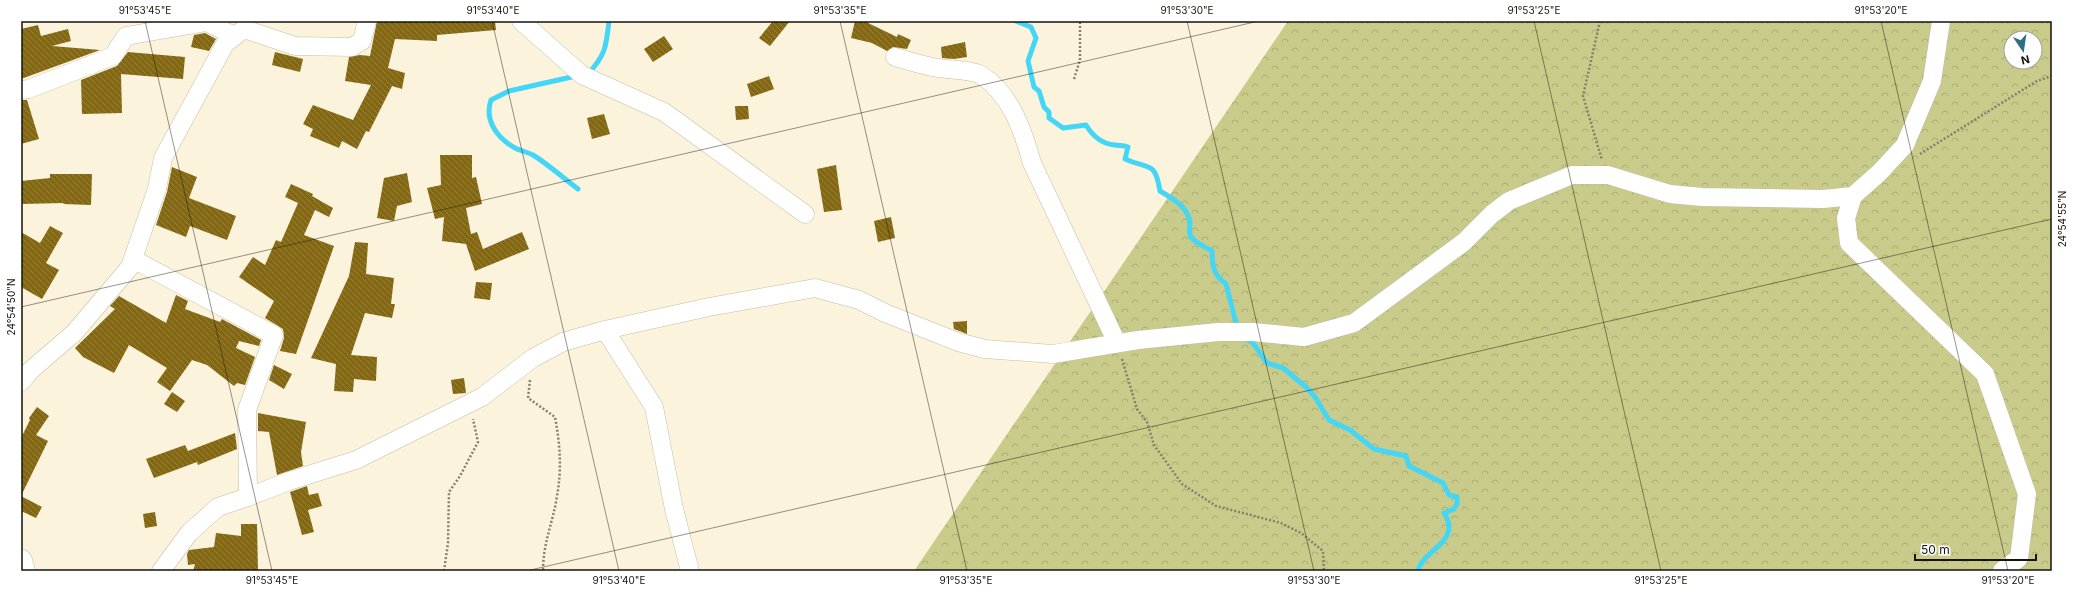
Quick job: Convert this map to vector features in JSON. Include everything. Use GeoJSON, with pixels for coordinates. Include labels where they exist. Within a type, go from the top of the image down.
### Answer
{"type":"FeatureCollection","features":[{"type":"Feature","properties":{"kind":"street"},"geometry":{"type":"LineString","coordinates":[[21,382],[31,370],[74,332],[130,267],[157,189],[163,158],[225,44],[244,29],[295,46],[352,47],[362,41],[367,21]]}},
{"type":"Feature","properties":{"kind":"street"},"geometry":{"type":"LineString","coordinates":[[520,21],[582,75],[664,112],[805,214]]}},
{"type":"Feature","properties":{"kind":"street"},"geometry":{"type":"LineString","coordinates":[[1941,21],[1932,81],[1905,145],[1879,173],[1853,196],[1846,218],[1849,243],[1986,374],[2027,494],[2019,558],[2002,571]]}},
{"type":"Feature","properties":{"kind":"street"},"geometry":{"type":"LineString","coordinates":[[21,90],[43,84],[114,56],[126,36],[206,22],[234,36]]}},
{"type":"Feature","properties":{"kind":"street"},"geometry":{"type":"LineString","coordinates":[[895,57],[938,68],[980,74],[999,91],[1014,111],[1026,141],[1032,163],[1117,343]]}},
{"type":"Feature","properties":{"kind":"street"},"geometry":{"type":"LineString","coordinates":[[161,571],[189,533],[218,507],[248,498],[289,481],[356,460],[482,397],[533,358],[563,342],[604,330],[709,307],[815,288],[859,300],[885,313],[958,342],[985,349],[1053,354],[1117,343],[1218,332],[1253,332],[1304,337],[1354,323],[1464,242],[1492,214],[1509,201],[1572,175],[1608,175],[1670,194],[1823,199],[1853,196]]}},
{"type":"Feature","properties":{"kind":"street"},"geometry":{"type":"LineString","coordinates":[[133,259],[274,335],[247,410],[248,498]]}},
{"type":"Feature","properties":{"kind":"street"},"geometry":{"type":"LineString","coordinates":[[604,330],[654,407],[674,509],[690,571]]}},
{"type":"Feature","properties":{"kind":"street"},"geometry":{"type":"LineString","coordinates":[[21,558],[26,571]]}},
{"type":"Feature","properties":{"kind":"path"},"geometry":{"type":"LineString","coordinates":[[1074,79],[1080,60],[1080,21]]}},
{"type":"Feature","properties":{"kind":"path"},"geometry":{"type":"LineString","coordinates":[[1600,21],[1583,96],[1608,175]]}},
{"type":"Feature","properties":{"kind":"path"},"geometry":{"type":"LineString","coordinates":[[1918,155],[2037,81],[2052,76]]}},
{"type":"Feature","properties":{"kind":"path"},"geometry":{"type":"LineString","coordinates":[[1117,343],[1137,409],[1147,422],[1154,445],[1182,484],[1216,506],[1281,523],[1301,533],[1323,552],[1324,571]]}},
{"type":"Feature","properties":{"kind":"path"},"geometry":{"type":"LineString","coordinates":[[533,358],[528,398],[555,417],[561,462],[557,497],[543,554],[543,571]]}},
{"type":"Feature","properties":{"kind":"path"},"geometry":{"type":"LineString","coordinates":[[444,571],[448,543],[449,492],[460,476],[478,442],[470,403]]}},
{"type":"Feature","properties":{"kind":"green space"},"geometry":{"type":"Polygon","coordinates":[[[1288,21],[2052,21],[2052,571],[914,571],[1288,21]]]}},
{"type":"Feature","properties":{"kind":"building"},"geometry":{"type":"Polygon","coordinates":[[[377,21],[495,21],[496,30],[437,35],[437,41],[395,39],[388,68],[405,73],[402,89],[392,86],[369,132],[366,131],[357,149],[342,141],[339,148],[310,136],[313,129],[303,124],[313,105],[353,120],[371,85],[345,81],[349,57],[360,55],[370,56],[377,21]]]}},
{"type":"Feature","properties":{"kind":"building"},"geometry":{"type":"Polygon","coordinates":[[[773,21],[790,21],[770,46],[759,38],[773,21]]]}},
{"type":"Feature","properties":{"kind":"building"},"geometry":{"type":"Polygon","coordinates":[[[855,21],[864,21],[897,37],[898,34],[911,40],[907,49],[893,47],[887,51],[872,43],[851,38],[855,21]]]}},
{"type":"Feature","properties":{"kind":"building"},"geometry":{"type":"Polygon","coordinates":[[[38,25],[41,36],[68,29],[71,41],[52,46],[100,50],[21,79],[21,29],[38,25]]]}},
{"type":"Feature","properties":{"kind":"building"},"geometry":{"type":"Polygon","coordinates":[[[205,33],[216,39],[209,51],[191,47],[194,35],[205,33]]]}},
{"type":"Feature","properties":{"kind":"building"},"geometry":{"type":"Polygon","coordinates":[[[664,36],[673,49],[653,62],[644,49],[664,36]]]}},
{"type":"Feature","properties":{"kind":"building"},"geometry":{"type":"Polygon","coordinates":[[[965,42],[967,57],[954,59],[942,58],[941,47],[965,42]]]}},
{"type":"Feature","properties":{"kind":"building"},"geometry":{"type":"Polygon","coordinates":[[[128,52],[185,57],[183,79],[121,74],[122,113],[82,114],[81,80],[117,66],[128,52]]]}},
{"type":"Feature","properties":{"kind":"building"},"geometry":{"type":"Polygon","coordinates":[[[275,52],[303,59],[300,72],[272,65],[275,52]]]}},
{"type":"Feature","properties":{"kind":"building"},"geometry":{"type":"Polygon","coordinates":[[[769,76],[774,89],[751,97],[747,84],[769,76]]]}},
{"type":"Feature","properties":{"kind":"building"},"geometry":{"type":"Polygon","coordinates":[[[21,100],[27,100],[39,139],[21,144],[21,100]]]}},
{"type":"Feature","properties":{"kind":"building"},"geometry":{"type":"Polygon","coordinates":[[[735,106],[748,106],[749,119],[736,120],[735,106]]]}},
{"type":"Feature","properties":{"kind":"building"},"geometry":{"type":"Polygon","coordinates":[[[604,114],[610,134],[592,139],[587,118],[604,114]]]}},
{"type":"Feature","properties":{"kind":"building"},"geometry":{"type":"Polygon","coordinates":[[[440,155],[472,155],[472,178],[476,177],[482,204],[466,208],[471,234],[477,232],[483,249],[522,232],[529,249],[475,271],[466,244],[442,241],[444,217],[435,219],[427,188],[441,185],[440,155]]]}},
{"type":"Feature","properties":{"kind":"building"},"geometry":{"type":"Polygon","coordinates":[[[836,165],[842,210],[824,212],[817,169],[836,165]]]}},
{"type":"Feature","properties":{"kind":"building"},"geometry":{"type":"Polygon","coordinates":[[[172,167],[197,177],[189,198],[236,216],[227,240],[190,226],[186,237],[156,225],[167,192],[172,167]]]}},
{"type":"Feature","properties":{"kind":"building"},"geometry":{"type":"Polygon","coordinates":[[[407,173],[412,202],[397,206],[394,221],[377,218],[384,178],[407,173]]]}},
{"type":"Feature","properties":{"kind":"building"},"geometry":{"type":"Polygon","coordinates":[[[50,174],[92,174],[91,205],[63,204],[64,203],[21,204],[21,181],[50,178],[50,174]]]}},
{"type":"Feature","properties":{"kind":"building"},"geometry":{"type":"Polygon","coordinates":[[[291,184],[313,194],[312,196],[333,208],[329,217],[315,210],[304,235],[334,246],[296,354],[280,351],[284,338],[283,329],[265,318],[274,301],[239,277],[253,257],[265,265],[276,240],[281,242],[298,203],[285,197],[291,184]]]}},
{"type":"Feature","properties":{"kind":"building"},"geometry":{"type":"Polygon","coordinates":[[[891,217],[895,238],[878,242],[874,221],[891,217]]]}},
{"type":"Feature","properties":{"kind":"building"},"geometry":{"type":"Polygon","coordinates":[[[50,226],[63,233],[46,263],[59,270],[42,299],[21,287],[21,232],[40,243],[50,226]]]}},
{"type":"Feature","properties":{"kind":"building"},"geometry":{"type":"Polygon","coordinates":[[[355,242],[368,243],[366,274],[394,278],[391,304],[395,304],[392,318],[365,313],[351,355],[377,357],[376,381],[354,379],[353,392],[334,391],[336,364],[311,358],[349,276],[355,242]]]}},
{"type":"Feature","properties":{"kind":"building"},"geometry":{"type":"Polygon","coordinates":[[[476,282],[492,283],[490,300],[474,298],[476,282]]]}},
{"type":"Feature","properties":{"kind":"building"},"geometry":{"type":"Polygon","coordinates":[[[176,295],[188,301],[185,309],[220,322],[222,319],[261,340],[259,346],[239,341],[236,348],[255,357],[245,385],[237,383],[234,386],[207,365],[192,360],[170,391],[157,382],[167,368],[129,345],[114,373],[83,357],[75,348],[115,309],[110,306],[119,296],[166,323],[176,295]]]}},
{"type":"Feature","properties":{"kind":"building"},"geometry":{"type":"Polygon","coordinates":[[[967,321],[967,334],[954,329],[953,322],[967,321]]]}},
{"type":"Feature","properties":{"kind":"building"},"geometry":{"type":"Polygon","coordinates":[[[274,365],[292,374],[284,389],[269,380],[274,365]]]}},
{"type":"Feature","properties":{"kind":"building"},"geometry":{"type":"Polygon","coordinates":[[[464,378],[466,393],[453,394],[451,380],[464,378]]]}},
{"type":"Feature","properties":{"kind":"building"},"geometry":{"type":"Polygon","coordinates":[[[172,392],[185,401],[177,412],[164,404],[172,392]]]}},
{"type":"Feature","properties":{"kind":"building"},"geometry":{"type":"Polygon","coordinates":[[[37,407],[49,416],[36,435],[48,441],[21,496],[21,438],[30,420],[29,418],[37,407]]]}},
{"type":"Feature","properties":{"kind":"building"},"geometry":{"type":"Polygon","coordinates":[[[258,413],[306,422],[301,452],[303,466],[277,475],[269,432],[258,431],[258,413]]]}},
{"type":"Feature","properties":{"kind":"building"},"geometry":{"type":"Polygon","coordinates":[[[235,433],[237,449],[198,465],[197,462],[154,478],[146,459],[185,445],[188,451],[235,433]]]}},
{"type":"Feature","properties":{"kind":"building"},"geometry":{"type":"Polygon","coordinates":[[[307,486],[309,495],[318,493],[322,506],[308,510],[314,532],[302,535],[290,492],[307,486]]]}},
{"type":"Feature","properties":{"kind":"building"},"geometry":{"type":"Polygon","coordinates":[[[21,496],[42,507],[36,518],[21,511],[21,496]]]}},
{"type":"Feature","properties":{"kind":"building"},"geometry":{"type":"Polygon","coordinates":[[[155,512],[157,526],[145,528],[143,514],[155,512]]]}},
{"type":"Feature","properties":{"kind":"building"},"geometry":{"type":"Polygon","coordinates":[[[241,524],[257,524],[258,571],[193,571],[195,564],[188,565],[187,554],[189,550],[214,547],[216,533],[241,536],[241,524]]]}},
{"type":"Feature","properties":{"kind":"waterway"},"geometry":{"type":"LineString","coordinates":[[588,74],[604,50],[609,21]]}},
{"type":"Feature","properties":{"kind":"waterway"},"geometry":{"type":"LineString","coordinates":[[1016,21],[1031,27],[1036,38],[1028,61],[1034,87],[1039,91],[1044,107],[1049,112],[1049,118],[1063,128],[1086,125],[1091,132],[1102,141],[1128,147],[1125,159],[1153,170],[1156,174],[1160,191],[1183,207],[1189,217],[1189,232],[1191,237],[1212,251],[1214,270],[1226,284],[1237,327]]}},
{"type":"Feature","properties":{"kind":"waterway"},"geometry":{"type":"LineString","coordinates":[[576,76],[509,91],[491,100],[489,115],[498,134],[509,144],[539,159],[578,189]]}},
{"type":"Feature","properties":{"kind":"waterway"},"geometry":{"type":"LineString","coordinates":[[1244,338],[1253,343],[1267,363],[1283,368],[1306,387],[1315,397],[1329,420],[1350,430],[1374,449],[1406,456],[1409,466],[1443,483],[1449,495],[1457,497],[1457,504],[1454,509],[1444,513],[1449,523],[1449,531],[1445,539],[1426,557],[1418,571]]}}]}
